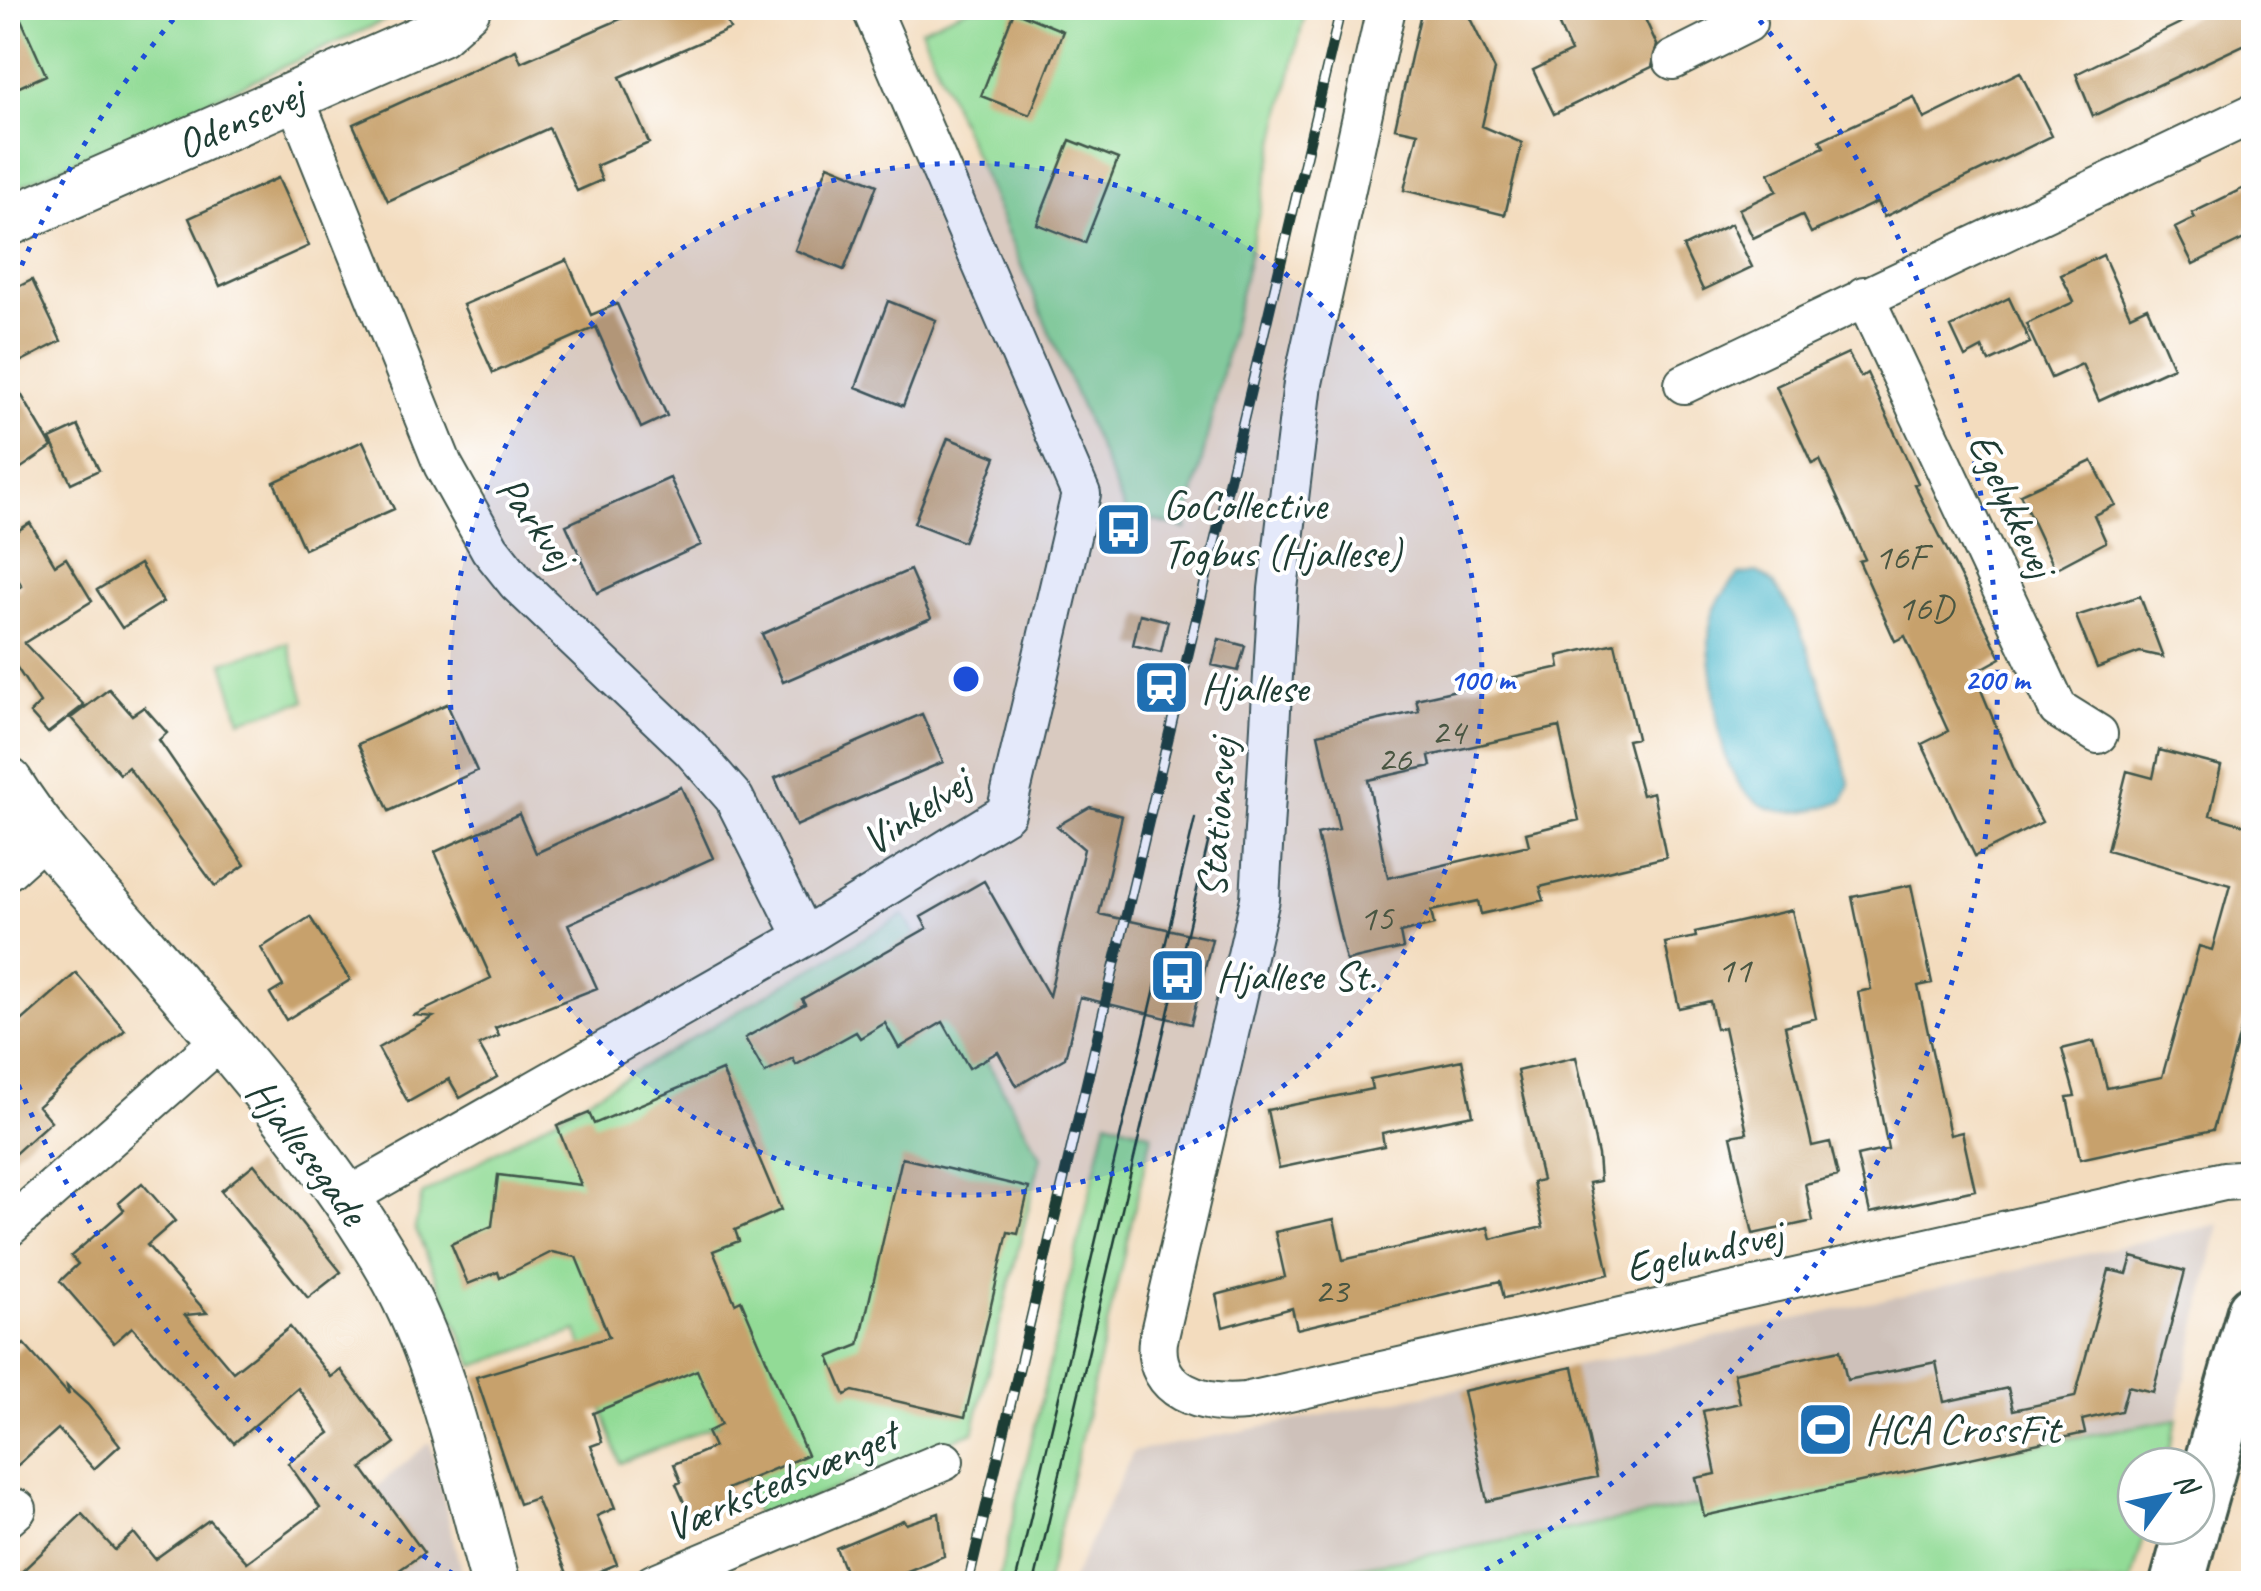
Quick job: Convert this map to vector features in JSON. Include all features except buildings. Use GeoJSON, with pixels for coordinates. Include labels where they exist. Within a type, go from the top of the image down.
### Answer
{"type":"FeatureCollection","features":[{"type":"Feature","properties":{"kind":"main road"},"geometry":{"type":"LineString","coordinates":[[2216,1446],[2254,1310]]}},
{"type":"Feature","properties":{"kind":"main road"},"geometry":{"type":"LineString","coordinates":[[2177,1584],[2187,1546]]}},
{"type":"Feature","properties":{"kind":"street","name":"Odensevej"},"geometry":{"type":"LineString","coordinates":[[8,222],[438,32],[466,8]]}},
{"type":"Feature","properties":{"kind":"street","name":"Vinkelvej"},"geometry":{"type":"LineString","coordinates":[[346,1198],[804,937],[1006,812],[1081,494],[871,8]]}},
{"type":"Feature","properties":{"kind":"street","name":"Stationsvej"},"geometry":{"type":"LineString","coordinates":[[1176,1389],[1159,1367],[1158,1341],[1260,898],[1278,589],[1303,383],[1386,8]]}},
{"type":"Feature","properties":{"kind":"street"},"geometry":{"type":"LineString","coordinates":[[1673,60],[1747,23],[1739,8]]}},
{"type":"Feature","properties":{"kind":"street","name":"Parkvej"},"geometry":{"type":"LineString","coordinates":[[294,96],[443,465],[490,548],[531,597],[690,749],[734,798],[804,937]]}},
{"type":"Feature","properties":{"kind":"street"},"geometry":{"type":"LineString","coordinates":[[1684,384],[2254,113]]}},
{"type":"Feature","properties":{"kind":"street","name":"Egelykkevej"},"geometry":{"type":"LineString","coordinates":[[1864,296],[2058,709],[2098,734]]}},
{"type":"Feature","properties":{"kind":"street","name":"Hjallesegade"},"geometry":{"type":"LineString","coordinates":[[8,782],[47,836],[222,1039],[346,1198],[409,1308],[450,1413],[496,1584]]}},
{"type":"Feature","properties":{"kind":"street"},"geometry":{"type":"LineString","coordinates":[[8,870],[47,836]]}},
{"type":"Feature","properties":{"kind":"street"},"geometry":{"type":"LineString","coordinates":[[8,1228],[222,1039]]}},
{"type":"Feature","properties":{"kind":"street","name":"Egelundsvej"},"geometry":{"type":"LineString","coordinates":[[1176,1389],[1212,1402],[1245,1402],[2088,1212],[2254,1179]]}},
{"type":"Feature","properties":{"kind":"street","name":"Værkstedsvænget"},"geometry":{"type":"LineString","coordinates":[[653,1584],[944,1460]]}},
{"type":"Feature","properties":{"kind":"shaded area"},"geometry":{"type":"Polygon","coordinates":[[[2219,1224],[2177,1419],[1265,1583],[1070,1584],[1133,1452],[1672,1347],[2219,1224]]]}},
{"type":"Feature","properties":{"kind":"shaded area"},"geometry":{"type":"Polygon","coordinates":[[[430,1442],[464,1583],[262,1583],[430,1442]]]}},
{"type":"Feature","properties":{"kind":"green space"},"geometry":{"type":"Polygon","coordinates":[[[8,8],[412,8],[8,192],[8,8]]]}},
{"type":"Feature","properties":{"kind":"green space"},"geometry":{"type":"Polygon","coordinates":[[[968,8],[1306,8],[1186,529],[1126,513],[921,29],[968,8]]]}},
{"type":"Feature","properties":{"kind":"green space"},"geometry":{"type":"Polygon","coordinates":[[[288,643],[305,701],[240,720],[223,662],[288,643]]]}},
{"type":"Feature","properties":{"kind":"green space"},"geometry":{"type":"Polygon","coordinates":[[[904,915],[1041,1157],[973,1432],[759,1520],[719,1424],[620,1463],[577,1331],[474,1366],[415,1228],[422,1195],[904,915]]]}},
{"type":"Feature","properties":{"kind":"green space"},"geometry":{"type":"Polygon","coordinates":[[[1107,1120],[1152,1134],[1047,1583],[998,1583],[1107,1120]]]}},
{"type":"Feature","properties":{"kind":"green space"},"geometry":{"type":"Polygon","coordinates":[[[2177,1419],[2170,1446],[2116,1446],[2116,1546],[2141,1546],[2131,1583],[1266,1584],[2177,1419]]]}},
{"type":"Feature","properties":{"kind":"water"},"geometry":{"type":"Polygon","coordinates":[[[1757,572],[1773,584],[1802,634],[1850,785],[1844,800],[1811,810],[1784,812],[1762,805],[1745,792],[1723,748],[1710,656],[1711,621],[1718,602],[1739,575],[1757,572]]]}},
{"type":"Feature","properties":{"kind":"tram line"},"geometry":{"type":"LineString","coordinates":[[1015,1584],[1195,818]]}},
{"type":"Feature","properties":{"kind":"tram line"},"geometry":{"type":"LineString","coordinates":[[1034,1584],[1213,822]]}},
{"type":"Feature","properties":{"kind":"railway"},"geometry":{"type":"LineString","coordinates":[[968,1584],[1341,8]]}},
{"type":"Feature","properties":{"kind":"place","name":"GoCollective Togbus (Hjallese)"},"geometry":{"type":"Point","coordinates":[1124,529]}},
{"type":"Feature","properties":{"kind":"place","name":"Hjallese"},"geometry":{"type":"Point","coordinates":[1162,688]}},
{"type":"Feature","properties":{"kind":"place","name":"Hjallese St."},"geometry":{"type":"Point","coordinates":[1177,976]}},
{"type":"Feature","properties":{"kind":"place","name":"HCA CrossFit"},"geometry":{"type":"Point","coordinates":[1826,1429]}}]}
